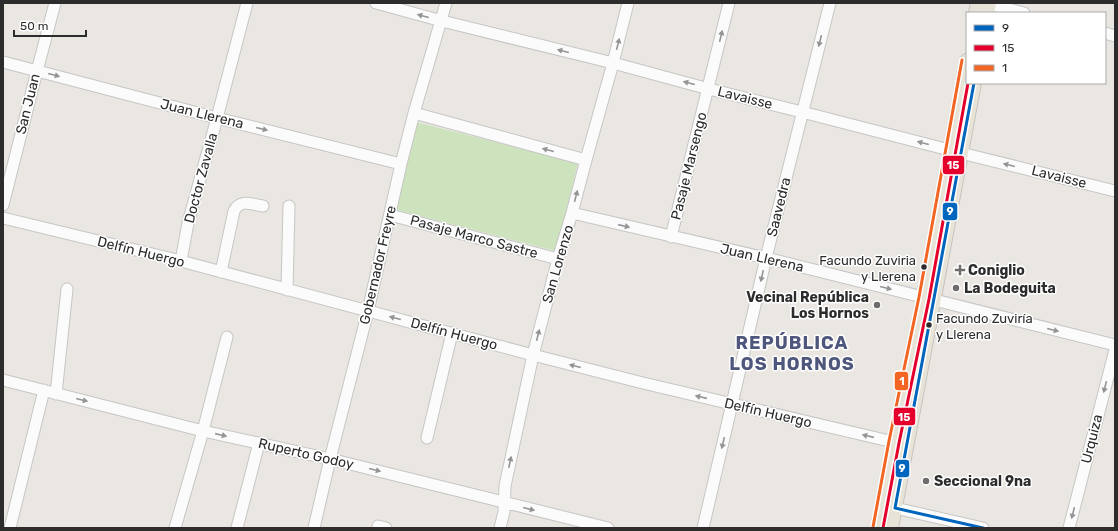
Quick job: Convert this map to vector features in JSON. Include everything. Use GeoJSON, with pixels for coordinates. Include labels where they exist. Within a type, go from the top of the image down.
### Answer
{"type":"FeatureCollection","features":[{"type":"Feature","properties":{"kind":"main road"},"geometry":{"type":"LineString","coordinates":[[977,12],[986,5]]}},
{"type":"Feature","properties":{"kind":"main road"},"geometry":{"type":"LineString","coordinates":[[878,528],[900,444],[929,299],[956,152],[966,69]]}},
{"type":"Feature","properties":{"kind":"main road"},"geometry":{"type":"LineString","coordinates":[[956,152],[974,84]]}},
{"type":"Feature","properties":{"kind":"main road"},"geometry":{"type":"LineString","coordinates":[[891,528],[895,508],[900,444]]}},
{"type":"Feature","properties":{"kind":"street","name":"San Juan"},"geometry":{"type":"LineString","coordinates":[[3,205],[55,3]]}},
{"type":"Feature","properties":{"kind":"street","name":"Doctor Zavalla"},"geometry":{"type":"LineString","coordinates":[[181,261],[188,223],[247,3]]}},
{"type":"Feature","properties":{"kind":"street","name":"Lavaisse"},"geometry":{"type":"LineString","coordinates":[[376,3],[442,21],[613,63],[708,89],[1115,191]]}},
{"type":"Feature","properties":{"kind":"street","name":"Gobernador Freyre"},"geometry":{"type":"LineString","coordinates":[[314,528],[368,311],[401,164],[414,113],[446,3]]}},
{"type":"Feature","properties":{"kind":"street","name":"San Lorenzo"},"geometry":{"type":"LineString","coordinates":[[500,528],[504,512],[505,486],[533,355],[628,3]]}},
{"type":"Feature","properties":{"kind":"street","name":"Pasaje Marsengo"},"geometry":{"type":"LineString","coordinates":[[671,237],[730,3]]}},
{"type":"Feature","properties":{"kind":"street","name":"Saavedra"},"geometry":{"type":"LineString","coordinates":[[703,528],[766,258],[830,3]]}},
{"type":"Feature","properties":{"kind":"street"},"geometry":{"type":"LineString","coordinates":[[986,5],[1019,12]]}},
{"type":"Feature","properties":{"kind":"street","name":"Juan Llerena"},"geometry":{"type":"LineString","coordinates":[[3,62],[401,164]]}},
{"type":"Feature","properties":{"kind":"street"},"geometry":{"type":"LineString","coordinates":[[414,113],[586,160]]}},
{"type":"Feature","properties":{"kind":"street"},"geometry":{"type":"LineString","coordinates":[[221,272],[236,206],[242,203],[262,206]]}},
{"type":"Feature","properties":{"kind":"street"},"geometry":{"type":"LineString","coordinates":[[288,290],[289,206]]}},
{"type":"Feature","properties":{"kind":"street","name":"Juan Llerena"},"geometry":{"type":"LineString","coordinates":[[572,214],[766,258],[1115,345]]}},
{"type":"Feature","properties":{"kind":"street","name":"Pasaje Marco Sastre"},"geometry":{"type":"LineString","coordinates":[[390,215],[558,259]]}},
{"type":"Feature","properties":{"kind":"street","name":"Delfín Huergo"},"geometry":{"type":"LineString","coordinates":[[3,218],[181,261],[533,355],[656,386],[900,444]]}},
{"type":"Feature","properties":{"kind":"street"},"geometry":{"type":"LineString","coordinates":[[56,394],[67,289]]}},
{"type":"Feature","properties":{"kind":"street"},"geometry":{"type":"LineString","coordinates":[[427,438],[452,333]]}},
{"type":"Feature","properties":{"kind":"street"},"geometry":{"type":"LineString","coordinates":[[175,528],[203,431],[227,336]]}},
{"type":"Feature","properties":{"kind":"street","name":"Urquiza"},"geometry":{"type":"LineString","coordinates":[[1070,528],[1115,350]]}},
{"type":"Feature","properties":{"kind":"street","name":"Ruperto Godoy"},"geometry":{"type":"LineString","coordinates":[[3,380],[203,431],[330,459],[604,528]]}},
{"type":"Feature","properties":{"kind":"street"},"geometry":{"type":"LineString","coordinates":[[10,528],[44,390]]}},
{"type":"Feature","properties":{"kind":"street"},"geometry":{"type":"LineString","coordinates":[[237,528],[259,443]]}},
{"type":"Feature","properties":{"kind":"street"},"geometry":{"type":"LineString","coordinates":[[895,508],[983,528]]}},
{"type":"Feature","properties":{"kind":"green space"},"geometry":{"type":"Polygon","coordinates":[[[416,122],[578,163],[556,251],[393,209],[416,122]]]}},
{"type":"Feature","properties":{"kind":"transit line","name":"1"},"geometry":{"type":"LineString","coordinates":[[873,527],[919,297],[962,60]]}},
{"type":"Feature","properties":{"kind":"transit line","name":"15"},"geometry":{"type":"LineString","coordinates":[[883,528],[929,299],[968,84]]}},
{"type":"Feature","properties":{"kind":"transit line","name":"9"},"geometry":{"type":"LineString","coordinates":[[974,84],[895,508],[983,528]]}},
{"type":"Feature","properties":{"kind":"place","name":"Facundo Zuviria y Llerena"},"geometry":{"type":"Point","coordinates":[924,267]}},
{"type":"Feature","properties":{"kind":"place","name":"Coniglio"},"geometry":{"type":"Point","coordinates":[960,270]}},
{"type":"Feature","properties":{"kind":"place","name":"La Bodeguita"},"geometry":{"type":"Point","coordinates":[956,288]}},
{"type":"Feature","properties":{"kind":"place","name":"Vecinal República Los Hornos"},"geometry":{"type":"Point","coordinates":[877,305]}},
{"type":"Feature","properties":{"kind":"place","name":"Facundo Zuviría y Llerena"},"geometry":{"type":"Point","coordinates":[929,325]}},
{"type":"Feature","properties":{"kind":"place","name":"Seccional 9na"},"geometry":{"type":"Point","coordinates":[926,481]}},
{"type":"Feature","properties":{"kind":"district","name":"REPÚBLICA LOS HORNOS"},"geometry":{"type":"Point","coordinates":[792,353]}}]}
